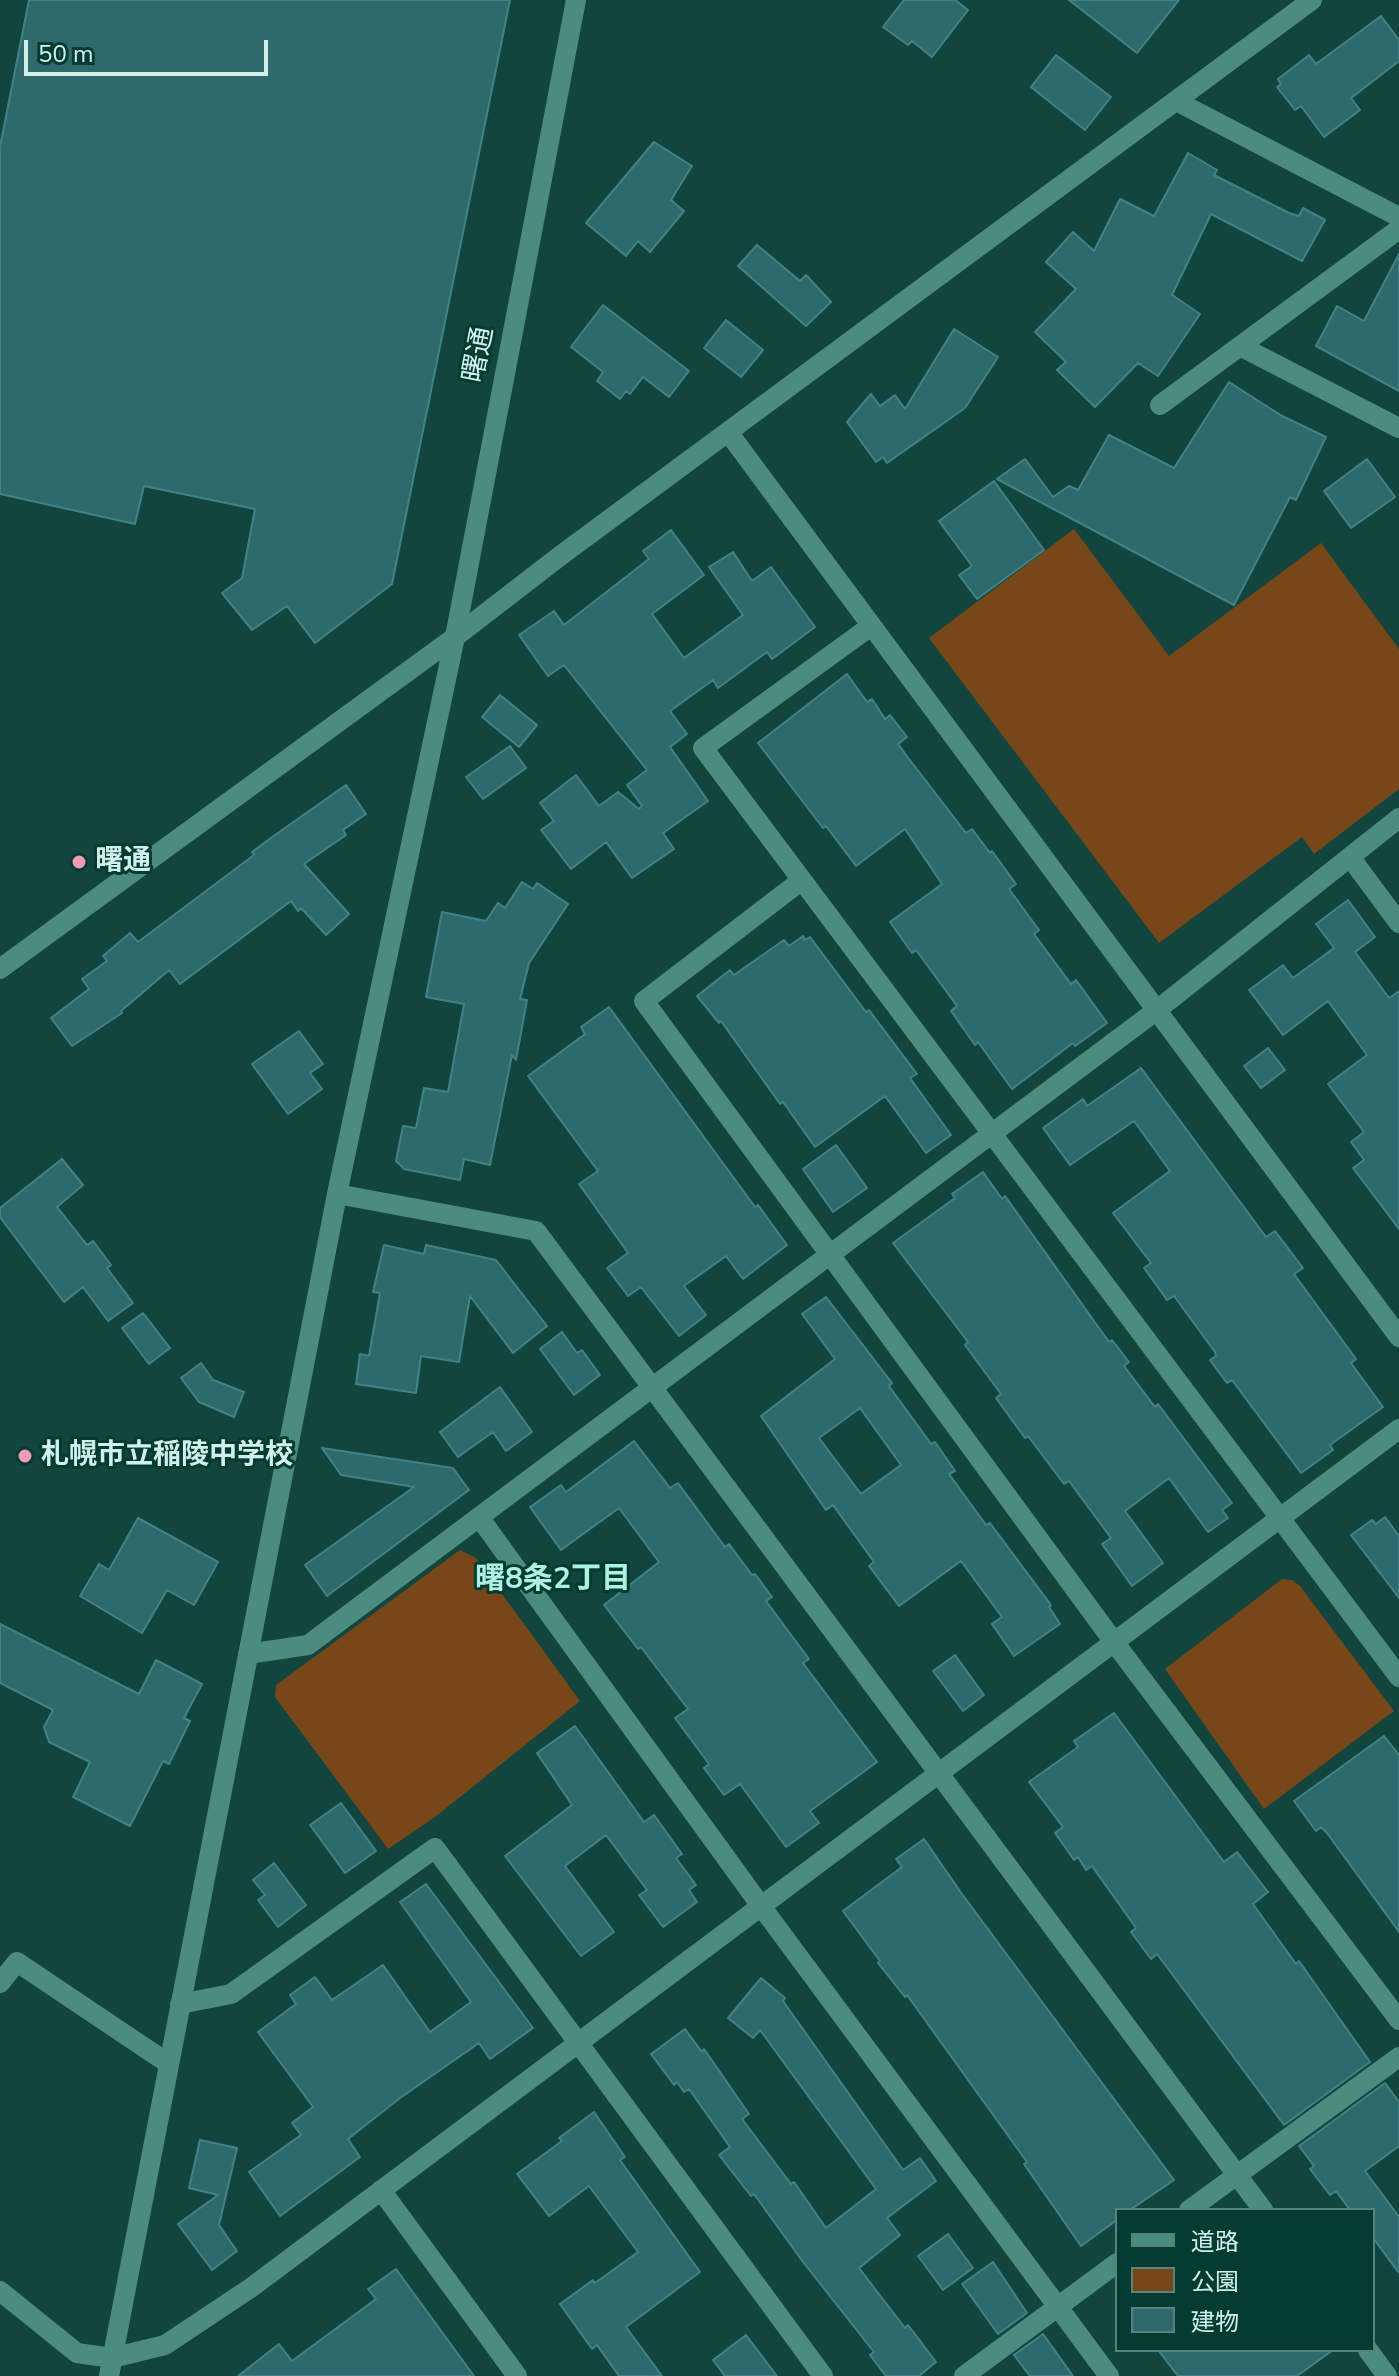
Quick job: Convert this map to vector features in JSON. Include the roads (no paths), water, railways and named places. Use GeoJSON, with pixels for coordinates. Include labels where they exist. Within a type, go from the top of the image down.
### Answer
{"type":"FeatureCollection","features":[{"type":"Feature","properties":{"kind":"street","name":"曙通"},"geometry":{"type":"LineString","coordinates":[[110,2367],[337,1194],[455,637],[576,0]]}},
{"type":"Feature","properties":{"kind":"street"},"geometry":{"type":"LineString","coordinates":[[0,969],[455,637],[1312,0]]}},
{"type":"Feature","properties":{"kind":"street"},"geometry":{"type":"LineString","coordinates":[[1176,101],[1399,217]]}},
{"type":"Feature","properties":{"kind":"street"},"geometry":{"type":"LineString","coordinates":[[1160,405],[1399,229]]}},
{"type":"Feature","properties":{"kind":"street"},"geometry":{"type":"LineString","coordinates":[[1240,346],[1399,428]]}},
{"type":"Feature","properties":{"kind":"street"},"geometry":{"type":"LineString","coordinates":[[728,432],[1399,1337]]}},
{"type":"Feature","properties":{"kind":"street"},"geometry":{"type":"LineString","coordinates":[[871,626],[703,748],[1399,1677]]}},
{"type":"Feature","properties":{"kind":"street"},"geometry":{"type":"LineString","coordinates":[[248,1654],[308,1645],[1157,1010],[1399,818]]}},
{"type":"Feature","properties":{"kind":"street"},"geometry":{"type":"LineString","coordinates":[[1350,857],[1399,923]]}},
{"type":"Feature","properties":{"kind":"street"},"geometry":{"type":"LineString","coordinates":[[802,880],[644,1001],[1114,1642],[1399,2020]]}},
{"type":"Feature","properties":{"kind":"street"},"geometry":{"type":"LineString","coordinates":[[337,1194],[536,1231],[1262,2208]]}},
{"type":"Feature","properties":{"kind":"street"},"geometry":{"type":"LineString","coordinates":[[0,2291],[77,2353],[110,2367],[165,2345],[252,2287],[1399,1429]]}},
{"type":"Feature","properties":{"kind":"street"},"geometry":{"type":"LineString","coordinates":[[479,1517],[761,1906],[1109,2376]]}},
{"type":"Feature","properties":{"kind":"street"},"geometry":{"type":"LineString","coordinates":[[180,2004],[231,1994],[435,1848],[823,2376]]}},
{"type":"Feature","properties":{"kind":"street"},"geometry":{"type":"LineString","coordinates":[[0,1983],[17,1962],[169,2064]]}},
{"type":"Feature","properties":{"kind":"street"},"geometry":{"type":"LineString","coordinates":[[1192,2208],[1399,2057]]}},
{"type":"Feature","properties":{"kind":"street"},"geometry":{"type":"LineString","coordinates":[[381,2190],[517,2376]]}},
{"type":"Feature","properties":{"kind":"street"},"geometry":{"type":"LineString","coordinates":[[964,2376],[1115,2264]]}},
{"type":"Feature","properties":{"kind":"street"},"geometry":{"type":"LineString","coordinates":[[1369,2352],[1387,2376]]}},
{"type":"Feature","properties":{"kind":"place","name":"曙通"},"geometry":{"type":"Point","coordinates":[79,862]}},
{"type":"Feature","properties":{"kind":"place","name":"札幌市立稲陵中学校"},"geometry":{"type":"Point","coordinates":[25,1456]}},
{"type":"Feature","properties":{"kind":"district","name":"曙8条2丁目"},"geometry":{"type":"Point","coordinates":[553,1581]}}]}
